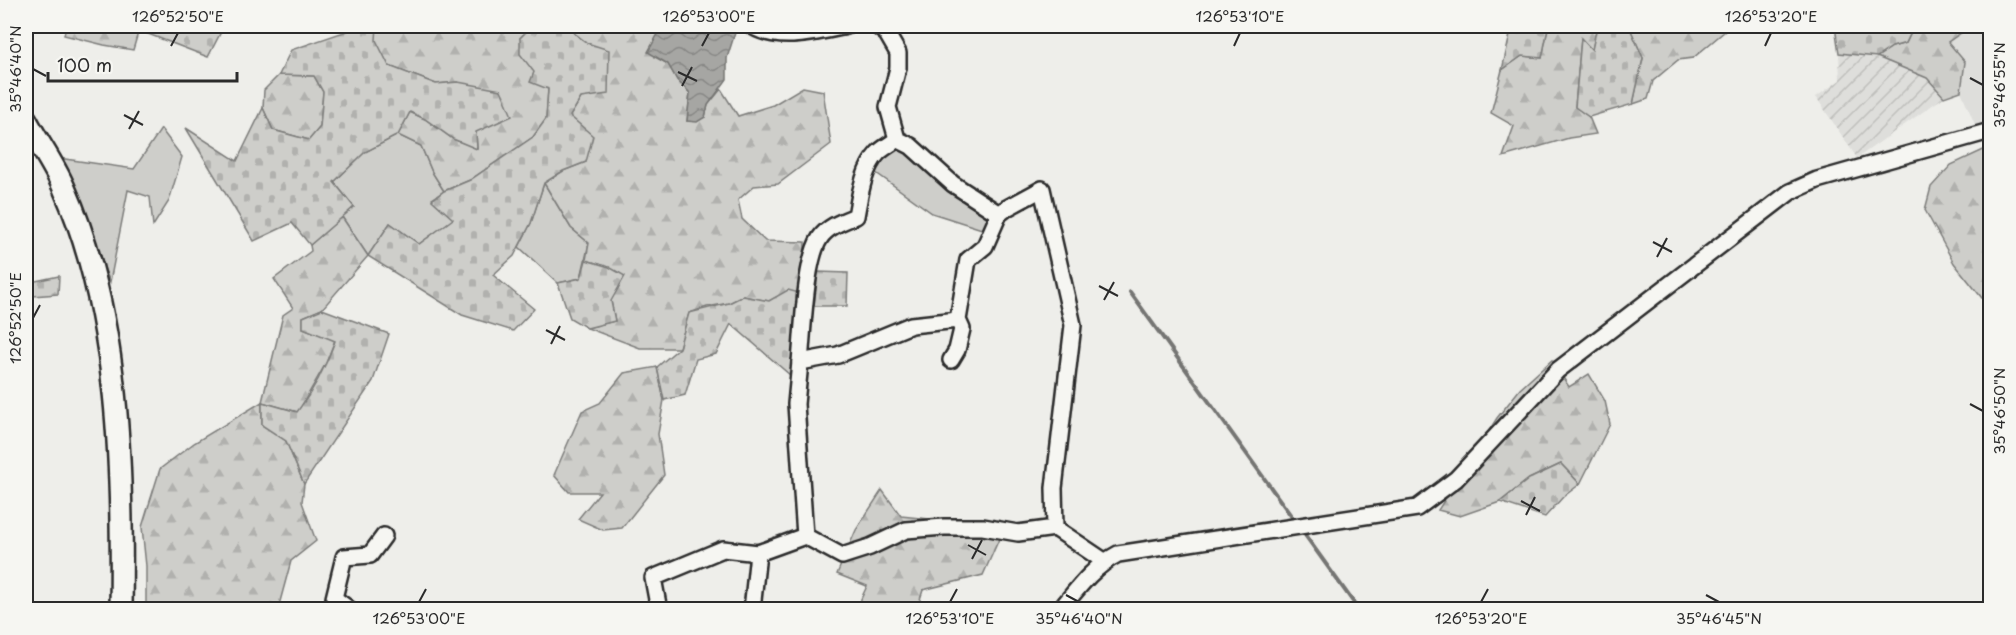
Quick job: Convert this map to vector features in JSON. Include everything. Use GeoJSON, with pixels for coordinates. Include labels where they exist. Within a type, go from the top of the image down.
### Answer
{"type":"FeatureCollection","features":[{"type":"Feature","properties":{"kind":"street"},"geometry":{"type":"LineString","coordinates":[[752,26],[760,31],[782,36],[847,26]]}},
{"type":"Feature","properties":{"kind":"street"},"geometry":{"type":"LineString","coordinates":[[877,26],[887,34],[898,53],[898,68],[888,107],[897,139],[911,146],[953,184],[999,214]]}},
{"type":"Feature","properties":{"kind":"street"},"geometry":{"type":"LineString","coordinates":[[26,120],[63,186],[83,239],[112,370],[122,514],[121,609]]}},
{"type":"Feature","properties":{"kind":"street"},"geometry":{"type":"LineString","coordinates":[[1060,609],[1089,574],[1104,561],[1118,554],[1417,508],[1456,479],[1558,370],[1790,192],[1817,180],[1990,131]]}},
{"type":"Feature","properties":{"kind":"street"},"geometry":{"type":"LineString","coordinates":[[805,536],[796,404],[811,260],[821,238],[832,227],[856,216],[862,184],[870,167],[877,154],[897,139]]}},
{"type":"Feature","properties":{"kind":"street"},"geometry":{"type":"LineString","coordinates":[[951,360],[957,350],[962,329],[958,320],[968,260],[985,246],[999,214],[1042,189],[1073,325],[1054,488],[1055,528]]}},
{"type":"Feature","properties":{"kind":"street"},"geometry":{"type":"LineString","coordinates":[[800,362],[838,355],[912,325],[958,320]]}},
{"type":"Feature","properties":{"kind":"street"},"geometry":{"type":"LineString","coordinates":[[659,609],[653,578],[723,549],[758,553],[805,536],[842,556],[870,547],[906,530],[944,526],[983,527],[1018,533],[1055,528],[1104,561]]}},
{"type":"Feature","properties":{"kind":"street"},"geometry":{"type":"LineString","coordinates":[[350,609],[334,598],[344,557],[370,555],[384,536]]}},
{"type":"Feature","properties":{"kind":"street"},"geometry":{"type":"LineString","coordinates":[[752,609],[758,553]]}},
{"type":"Feature","properties":{"kind":"shaded area"},"geometry":{"type":"Polygon","coordinates":[[[1971,26],[1990,26],[1990,125],[1976,127],[1961,91],[1965,62],[1948,42],[1971,26]]]}},
{"type":"Feature","properties":{"kind":"shaded area"},"geometry":{"type":"Polygon","coordinates":[[[1839,53],[1877,57],[1927,78],[1944,97],[1857,158],[1816,97],[1840,80],[1839,53]]]}},
{"type":"Feature","properties":{"kind":"green space"},"geometry":{"type":"Polygon","coordinates":[[[66,26],[140,26],[133,50],[64,35],[66,26]]]}},
{"type":"Feature","properties":{"kind":"green space"},"geometry":{"type":"Polygon","coordinates":[[[140,26],[224,26],[208,57],[138,30],[140,26]]]}},
{"type":"Feature","properties":{"kind":"green space"},"geometry":{"type":"Polygon","coordinates":[[[349,26],[377,26],[376,40],[389,66],[436,84],[458,82],[501,90],[512,116],[476,132],[477,149],[453,139],[425,119],[410,112],[398,135],[365,152],[334,182],[354,207],[310,245],[292,223],[254,241],[186,128],[237,161],[263,108],[273,130],[309,140],[320,127],[323,92],[314,76],[279,75],[291,50],[347,31],[349,26]]]}},
{"type":"Feature","properties":{"kind":"green space"},"geometry":{"type":"Polygon","coordinates":[[[377,26],[532,26],[520,38],[548,89],[546,119],[533,137],[470,180],[444,191],[432,172],[421,146],[398,135],[410,112],[425,119],[453,139],[477,148],[476,132],[458,82],[436,84],[389,66],[375,40],[377,26]]]}},
{"type":"Feature","properties":{"kind":"green space"},"geometry":{"type":"Polygon","coordinates":[[[532,26],[574,26],[574,33],[587,43],[609,50],[608,94],[581,98],[570,116],[593,136],[586,162],[563,171],[544,183],[531,223],[514,256],[493,275],[534,309],[513,331],[462,315],[368,256],[390,223],[419,244],[453,219],[432,200],[444,191],[470,180],[533,137],[546,119],[548,89],[530,82],[534,72],[520,54],[520,38],[532,26]]]}},
{"type":"Feature","properties":{"kind":"green space"},"geometry":{"type":"Polygon","coordinates":[[[574,26],[660,26],[655,57],[668,64],[677,80],[690,93],[687,121],[705,117],[708,105],[721,89],[738,116],[773,105],[803,87],[823,91],[831,144],[778,184],[754,186],[738,200],[742,219],[765,241],[805,242],[803,294],[788,291],[769,301],[743,296],[729,303],[689,313],[679,348],[640,348],[587,328],[615,321],[609,267],[586,260],[589,243],[571,228],[544,183],[563,171],[586,162],[570,116],[581,98],[587,43],[574,33],[574,26]]]}},
{"type":"Feature","properties":{"kind":"green space"},"geometry":{"type":"Polygon","coordinates":[[[1512,26],[1550,26],[1542,58],[1522,56],[1502,70],[1512,26]]]}},
{"type":"Feature","properties":{"kind":"green space"},"geometry":{"type":"Polygon","coordinates":[[[1550,26],[1597,26],[1592,51],[1581,39],[1575,107],[1589,117],[1596,134],[1569,138],[1503,157],[1514,126],[1491,113],[1502,70],[1522,56],[1542,58],[1550,26]]]}},
{"type":"Feature","properties":{"kind":"green space"},"geometry":{"type":"Polygon","coordinates":[[[1597,26],[1629,26],[1643,58],[1633,104],[1589,117],[1575,107],[1581,38],[1592,50],[1597,26]]]}},
{"type":"Feature","properties":{"kind":"green space"},"geometry":{"type":"Polygon","coordinates":[[[1629,26],[1731,26],[1693,58],[1678,60],[1653,81],[1648,99],[1633,104],[1643,58],[1629,26]]]}},
{"type":"Feature","properties":{"kind":"green space"},"geometry":{"type":"Polygon","coordinates":[[[1835,26],[1914,26],[1906,43],[1892,47],[1877,57],[1839,53],[1835,26]]]}},
{"type":"Feature","properties":{"kind":"green space"},"geometry":{"type":"Polygon","coordinates":[[[1914,26],[1971,26],[1948,42],[1965,62],[1961,91],[1944,97],[1927,78],[1877,57],[1892,47],[1906,43],[1914,26]]]}},
{"type":"Feature","properties":{"kind":"green space"},"geometry":{"type":"Polygon","coordinates":[[[279,75],[314,76],[323,92],[320,127],[309,140],[273,130],[263,108],[264,90],[279,75]]]}},
{"type":"Feature","properties":{"kind":"green space"},"geometry":{"type":"Polygon","coordinates":[[[161,129],[182,157],[169,201],[153,226],[150,197],[128,190],[110,282],[58,158],[134,169],[161,129]]]}},
{"type":"Feature","properties":{"kind":"green space"},"geometry":{"type":"Polygon","coordinates":[[[901,133],[990,203],[985,230],[932,213],[861,162],[901,133]]]}},
{"type":"Feature","properties":{"kind":"green space"},"geometry":{"type":"Polygon","coordinates":[[[398,135],[421,146],[432,172],[444,191],[432,199],[454,219],[419,244],[390,223],[368,256],[342,217],[354,207],[334,182],[365,152],[398,135]]]}},
{"type":"Feature","properties":{"kind":"green space"},"geometry":{"type":"Polygon","coordinates":[[[1990,147],[1990,308],[1954,263],[1925,210],[1931,187],[1951,165],[1990,147]]]}},
{"type":"Feature","properties":{"kind":"green space"},"geometry":{"type":"Polygon","coordinates":[[[544,183],[571,228],[589,243],[581,278],[558,283],[519,247],[531,223],[544,183]]]}},
{"type":"Feature","properties":{"kind":"green space"},"geometry":{"type":"Polygon","coordinates":[[[342,217],[368,256],[322,309],[303,317],[303,328],[335,340],[326,363],[298,412],[262,402],[283,315],[293,308],[274,279],[311,251],[310,245],[342,217]]]}},
{"type":"Feature","properties":{"kind":"green space"},"geometry":{"type":"Polygon","coordinates":[[[586,260],[609,267],[625,276],[611,301],[615,321],[587,328],[570,318],[558,283],[581,278],[586,260]]]}},
{"type":"Feature","properties":{"kind":"green space"},"geometry":{"type":"Polygon","coordinates":[[[818,272],[848,273],[847,306],[814,306],[818,272]]]}},
{"type":"Feature","properties":{"kind":"green space"},"geometry":{"type":"Polygon","coordinates":[[[59,276],[58,294],[32,296],[26,300],[26,283],[59,276]]]}},
{"type":"Feature","properties":{"kind":"green space"},"geometry":{"type":"Polygon","coordinates":[[[788,290],[803,294],[790,375],[731,324],[716,354],[696,359],[685,395],[664,400],[657,367],[679,348],[689,313],[729,303],[743,296],[769,301],[788,290]]]}},
{"type":"Feature","properties":{"kind":"green space"},"geometry":{"type":"Polygon","coordinates":[[[322,309],[389,334],[373,381],[304,484],[286,441],[262,425],[262,402],[297,412],[309,395],[324,369],[335,341],[303,328],[303,317],[322,309]]]}},
{"type":"Feature","properties":{"kind":"green space"},"geometry":{"type":"Polygon","coordinates":[[[1552,360],[1569,387],[1589,374],[1605,401],[1610,424],[1580,484],[1561,464],[1529,479],[1500,502],[1460,516],[1438,510],[1497,418],[1520,389],[1552,360]]]}},
{"type":"Feature","properties":{"kind":"green space"},"geometry":{"type":"Polygon","coordinates":[[[657,367],[664,400],[658,434],[664,475],[622,528],[603,530],[578,519],[600,492],[569,492],[554,475],[582,411],[600,403],[624,373],[657,367]]]}},
{"type":"Feature","properties":{"kind":"green space"},"geometry":{"type":"Polygon","coordinates":[[[262,402],[262,425],[286,441],[304,484],[302,502],[316,541],[291,561],[278,609],[146,609],[146,566],[142,527],[160,469],[194,443],[262,402]]]}},
{"type":"Feature","properties":{"kind":"green space"},"geometry":{"type":"Polygon","coordinates":[[[1561,464],[1580,484],[1563,497],[1545,517],[1500,502],[1529,479],[1561,464]]]}},
{"type":"Feature","properties":{"kind":"green space"},"geometry":{"type":"Polygon","coordinates":[[[882,490],[901,516],[949,521],[999,539],[983,575],[923,590],[917,609],[860,609],[861,599],[867,586],[837,574],[856,530],[882,490]]]}},
{"type":"Feature","properties":{"kind":"water"},"geometry":{"type":"Polygon","coordinates":[[[660,26],[729,26],[735,33],[727,58],[727,79],[708,105],[705,117],[697,122],[687,121],[690,93],[677,80],[668,64],[648,52],[660,26]]]}},
{"type":"Feature","properties":{"kind":"waterway"},"geometry":{"type":"LineString","coordinates":[[1130,292],[1292,517]]}},
{"type":"Feature","properties":{"kind":"waterway"},"geometry":{"type":"LineString","coordinates":[[1305,535],[1359,610]]}}]}
